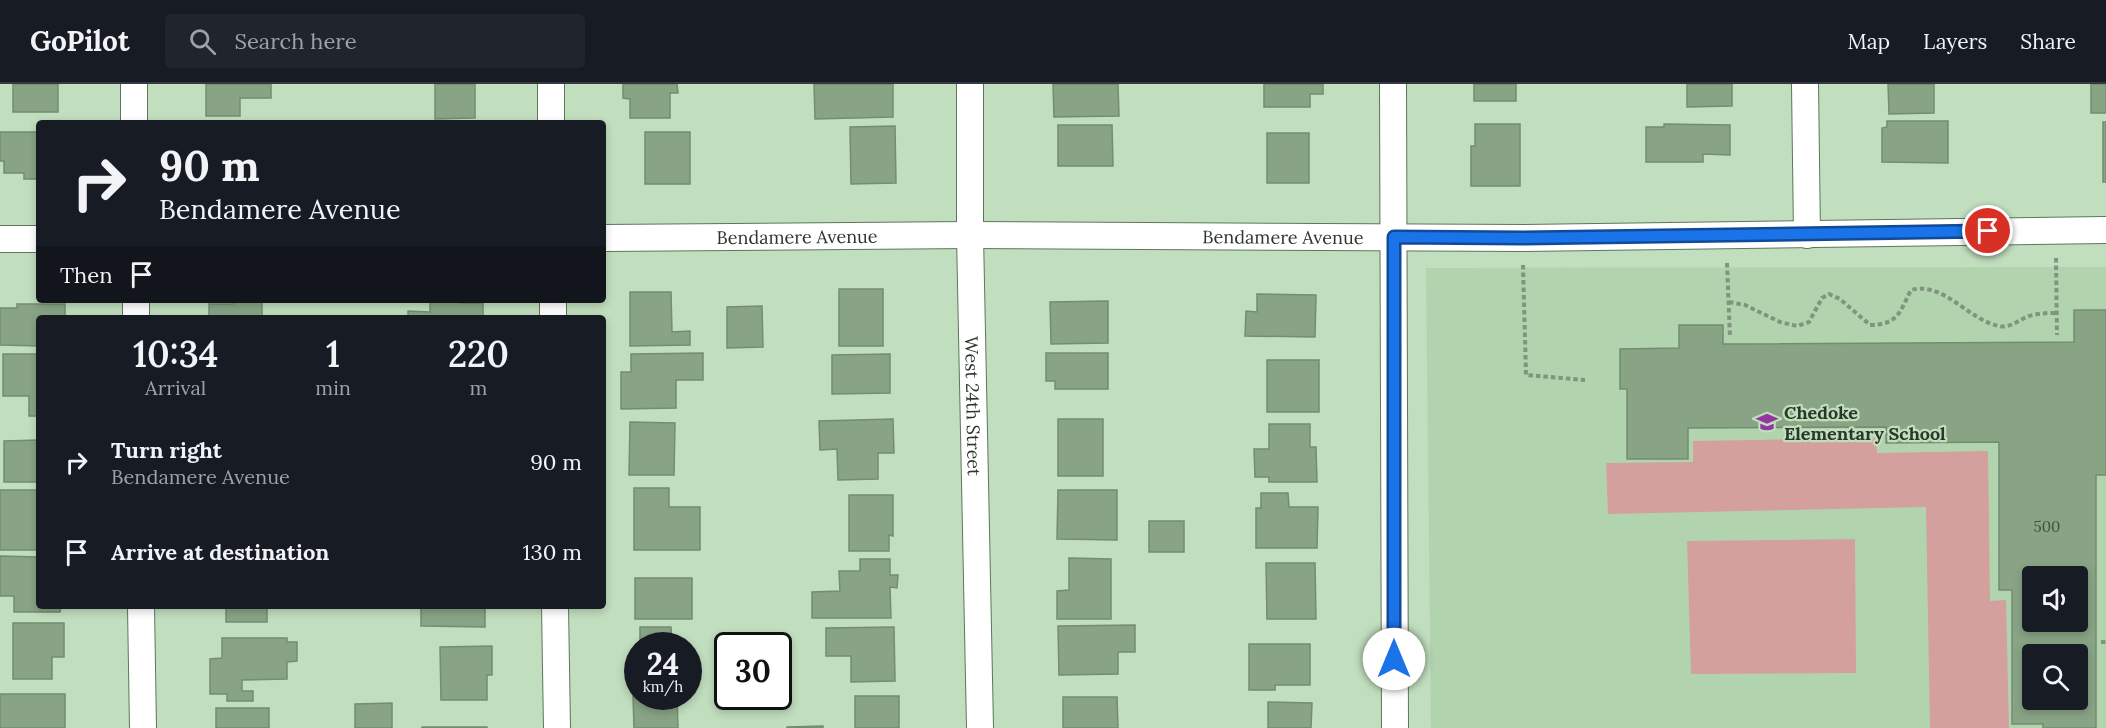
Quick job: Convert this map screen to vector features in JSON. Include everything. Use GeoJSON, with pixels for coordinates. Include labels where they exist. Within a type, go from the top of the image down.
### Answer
{"type":"FeatureCollection","features":[{"type":"Feature","properties":{"kind":"street"},"geometry":{"type":"LineString","coordinates":[[134,84],[134,120]]}},
{"type":"Feature","properties":{"kind":"street"},"geometry":{"type":"LineString","coordinates":[[550,84],[551,120]]}},
{"type":"Feature","properties":{"kind":"street","name":"West 24th Street"},"geometry":{"type":"LineString","coordinates":[[970,84],[970,235],[980,728]]}},
{"type":"Feature","properties":{"kind":"street"},"geometry":{"type":"LineString","coordinates":[[1393,84],[1395,728]]}},
{"type":"Feature","properties":{"kind":"street"},"geometry":{"type":"LineString","coordinates":[[1805,84],[1807,235]]}},
{"type":"Feature","properties":{"kind":"street","name":"Bendamere Avenue"},"geometry":{"type":"LineString","coordinates":[[606,238],[970,235],[1523,238],[2106,230]]}},
{"type":"Feature","properties":{"kind":"street"},"geometry":{"type":"LineString","coordinates":[[0,239],[36,238]]}},
{"type":"Feature","properties":{"kind":"street"},"geometry":{"type":"LineString","coordinates":[[141,609],[143,728]]}},
{"type":"Feature","properties":{"kind":"street"},"geometry":{"type":"LineString","coordinates":[[555,609],[556,728]]}},
{"type":"Feature","properties":{"kind":"path"},"geometry":{"type":"LineString","coordinates":[[2056,230],[2057,335]]}},
{"type":"Feature","properties":{"kind":"path"},"geometry":{"type":"LineString","coordinates":[[1726,235],[1730,337]]}},
{"type":"Feature","properties":{"kind":"path"},"geometry":{"type":"LineString","coordinates":[[1523,238],[1526,375],[1585,380]]}},
{"type":"Feature","properties":{"kind":"path"},"geometry":{"type":"LineString","coordinates":[[1729,302],[1745,305],[1780,322],[1797,326],[1809,322],[1822,298],[1829,294],[1840,298],[1870,326],[1885,325],[1895,319],[1911,290],[1922,287],[1932,289],[1978,318],[2000,327],[2010,326],[2032,315],[2056,313]]}},
{"type":"Feature","properties":{"kind":"shaded area","name":"Chedoke Elementary School"},"geometry":{"type":"Polygon","coordinates":[[[2106,267],[2106,728],[1431,728],[1426,268],[2106,267]]]}},
{"type":"Feature","properties":{"kind":"shaded area"},"geometry":{"type":"Polygon","coordinates":[[[1876,438],[1877,453],[1988,451],[1990,601],[2006,600],[2009,728],[1930,728],[1926,507],[1608,514],[1606,463],[1693,462],[1693,441],[1876,438]]]}},
{"type":"Feature","properties":{"kind":"shaded area"},"geometry":{"type":"Polygon","coordinates":[[[1855,539],[1856,673],[1691,674],[1687,541],[1855,539]]]}},
{"type":"Feature","properties":{"kind":"building"},"geometry":{"type":"Polygon","coordinates":[[[13,84],[58,84],[58,112],[13,112],[13,84]]]}},
{"type":"Feature","properties":{"kind":"building"},"geometry":{"type":"Polygon","coordinates":[[[206,84],[271,84],[271,98],[240,98],[240,116],[206,116],[206,84]]]}},
{"type":"Feature","properties":{"kind":"building"},"geometry":{"type":"Polygon","coordinates":[[[435,84],[475,84],[475,118],[435,119],[435,84]]]}},
{"type":"Feature","properties":{"kind":"building"},"geometry":{"type":"Polygon","coordinates":[[[623,84],[677,84],[678,93],[670,93],[670,118],[630,118],[630,99],[623,98],[623,84]]]}},
{"type":"Feature","properties":{"kind":"building"},"geometry":{"type":"Polygon","coordinates":[[[814,84],[893,84],[893,117],[815,119],[814,84]]]}},
{"type":"Feature","properties":{"kind":"building"},"geometry":{"type":"Polygon","coordinates":[[[1053,84],[1118,84],[1119,116],[1054,117],[1053,84]]]}},
{"type":"Feature","properties":{"kind":"building"},"geometry":{"type":"Polygon","coordinates":[[[1264,84],[1323,84],[1323,94],[1310,94],[1310,107],[1264,107],[1264,84]]]}},
{"type":"Feature","properties":{"kind":"building"},"geometry":{"type":"Polygon","coordinates":[[[1474,84],[1516,84],[1516,101],[1474,101],[1474,84]]]}},
{"type":"Feature","properties":{"kind":"building"},"geometry":{"type":"Polygon","coordinates":[[[1687,84],[1732,84],[1732,106],[1687,107],[1687,84]]]}},
{"type":"Feature","properties":{"kind":"building"},"geometry":{"type":"Polygon","coordinates":[[[1888,84],[1934,84],[1934,113],[1889,114],[1888,84]]]}},
{"type":"Feature","properties":{"kind":"building"},"geometry":{"type":"Polygon","coordinates":[[[2091,84],[2106,84],[2106,113],[2091,113],[2091,84]]]}},
{"type":"Feature","properties":{"kind":"building"},"geometry":{"type":"Polygon","coordinates":[[[1887,121],[1948,121],[1948,163],[1882,162],[1882,128],[1887,127],[1887,121]]]}},
{"type":"Feature","properties":{"kind":"building"},"geometry":{"type":"Polygon","coordinates":[[[2103,122],[2106,122],[2106,182],[2103,182],[2103,122]]]}},
{"type":"Feature","properties":{"kind":"building"},"geometry":{"type":"Polygon","coordinates":[[[1475,124],[1520,124],[1520,186],[1471,186],[1471,146],[1475,146],[1475,124]]]}},
{"type":"Feature","properties":{"kind":"building"},"geometry":{"type":"Polygon","coordinates":[[[1664,124],[1730,125],[1730,155],[1703,154],[1703,162],[1646,162],[1646,127],[1664,127],[1664,124]]]}},
{"type":"Feature","properties":{"kind":"building"},"geometry":{"type":"Polygon","coordinates":[[[1058,125],[1112,125],[1113,166],[1058,166],[1058,125]]]}},
{"type":"Feature","properties":{"kind":"building"},"geometry":{"type":"Polygon","coordinates":[[[895,126],[896,183],[851,184],[850,127],[895,126]]]}},
{"type":"Feature","properties":{"kind":"building"},"geometry":{"type":"Polygon","coordinates":[[[0,132],[36,132],[36,179],[24,179],[24,173],[4,173],[4,161],[0,161],[0,132]]]}},
{"type":"Feature","properties":{"kind":"building"},"geometry":{"type":"Polygon","coordinates":[[[645,132],[690,132],[690,184],[645,184],[645,132]]]}},
{"type":"Feature","properties":{"kind":"building"},"geometry":{"type":"Polygon","coordinates":[[[1267,133],[1309,133],[1309,183],[1267,183],[1267,133]]]}},
{"type":"Feature","properties":{"kind":"building"},"geometry":{"type":"Polygon","coordinates":[[[839,289],[883,289],[883,346],[839,346],[839,289]]]}},
{"type":"Feature","properties":{"kind":"building"},"geometry":{"type":"Polygon","coordinates":[[[630,292],[671,292],[672,332],[690,331],[690,345],[630,346],[630,292]]]}},
{"type":"Feature","properties":{"kind":"building"},"geometry":{"type":"Polygon","coordinates":[[[1257,294],[1316,295],[1315,337],[1245,336],[1246,311],[1257,312],[1257,294]]]}},
{"type":"Feature","properties":{"kind":"building"},"geometry":{"type":"Polygon","coordinates":[[[1108,301],[1108,343],[1051,344],[1050,302],[1108,301]]]}},
{"type":"Feature","properties":{"kind":"building"},"geometry":{"type":"Polygon","coordinates":[[[262,303],[262,315],[209,315],[209,304],[262,303]]]}},
{"type":"Feature","properties":{"kind":"building"},"geometry":{"type":"Polygon","coordinates":[[[430,303],[483,303],[483,315],[408,315],[408,311],[430,312],[430,303]]]}},
{"type":"Feature","properties":{"kind":"building"},"geometry":{"type":"Polygon","coordinates":[[[17,304],[65,304],[65,315],[36,315],[36,346],[0,345],[0,308],[17,308],[17,304]]]}},
{"type":"Feature","properties":{"kind":"building"},"geometry":{"type":"Polygon","coordinates":[[[762,306],[763,347],[727,348],[727,307],[762,306]]]}},
{"type":"Feature","properties":{"kind":"building"},"geometry":{"type":"Polygon","coordinates":[[[2074,310],[2106,310],[2106,475],[2096,475],[2096,728],[2043,728],[2043,724],[2012,724],[2012,590],[1999,590],[1999,442],[1886,443],[1886,427],[1688,428],[1688,459],[1627,459],[1627,389],[1620,389],[1620,349],[1679,348],[1679,325],[1723,325],[1723,344],[2074,342],[2074,310]]]}},
{"type":"Feature","properties":{"kind":"building"},"geometry":{"type":"Polygon","coordinates":[[[703,353],[703,380],[676,380],[676,408],[621,409],[621,372],[631,372],[631,354],[703,353]]]}},
{"type":"Feature","properties":{"kind":"building"},"geometry":{"type":"Polygon","coordinates":[[[1046,353],[1108,353],[1108,389],[1055,389],[1055,381],[1046,381],[1046,353]]]}},
{"type":"Feature","properties":{"kind":"building"},"geometry":{"type":"Polygon","coordinates":[[[3,354],[36,354],[36,416],[29,416],[29,396],[3,396],[3,354]]]}},
{"type":"Feature","properties":{"kind":"building"},"geometry":{"type":"Polygon","coordinates":[[[890,354],[890,393],[832,394],[832,355],[890,354]]]}},
{"type":"Feature","properties":{"kind":"building"},"geometry":{"type":"Polygon","coordinates":[[[1267,360],[1319,360],[1319,412],[1267,412],[1267,360]]]}},
{"type":"Feature","properties":{"kind":"building"},"geometry":{"type":"Polygon","coordinates":[[[893,419],[894,453],[878,453],[878,479],[838,480],[837,449],[820,450],[819,421],[893,419]]]}},
{"type":"Feature","properties":{"kind":"building"},"geometry":{"type":"Polygon","coordinates":[[[1058,419],[1103,419],[1103,476],[1058,476],[1058,419]]]}},
{"type":"Feature","properties":{"kind":"building"},"geometry":{"type":"Polygon","coordinates":[[[630,422],[675,423],[674,475],[629,475],[630,422]]]}},
{"type":"Feature","properties":{"kind":"building"},"geometry":{"type":"Polygon","coordinates":[[[1269,424],[1310,424],[1310,447],[1316,447],[1317,482],[1269,482],[1269,477],[1255,477],[1254,449],[1269,449],[1269,424]]]}},
{"type":"Feature","properties":{"kind":"building"},"geometry":{"type":"Polygon","coordinates":[[[36,440],[36,482],[4,482],[4,441],[36,440]]]}},
{"type":"Feature","properties":{"kind":"building"},"geometry":{"type":"Polygon","coordinates":[[[634,488],[669,488],[669,507],[700,507],[700,550],[634,550],[634,488]]]}},
{"type":"Feature","properties":{"kind":"building"},"geometry":{"type":"Polygon","coordinates":[[[0,490],[36,490],[36,550],[0,550],[0,490]]]}},
{"type":"Feature","properties":{"kind":"building"},"geometry":{"type":"Polygon","coordinates":[[[1058,490],[1117,490],[1117,540],[1057,539],[1058,490]]]}},
{"type":"Feature","properties":{"kind":"building"},"geometry":{"type":"Polygon","coordinates":[[[1261,493],[1288,493],[1289,507],[1318,507],[1317,548],[1256,548],[1256,508],[1261,508],[1261,493]]]}},
{"type":"Feature","properties":{"kind":"building"},"geometry":{"type":"Polygon","coordinates":[[[849,495],[893,495],[893,536],[889,535],[889,551],[849,551],[849,495]]]}},
{"type":"Feature","properties":{"kind":"building"},"geometry":{"type":"Polygon","coordinates":[[[1149,521],[1184,521],[1184,552],[1149,552],[1149,521]]]}},
{"type":"Feature","properties":{"kind":"building"},"geometry":{"type":"Polygon","coordinates":[[[0,556],[36,557],[36,609],[60,609],[60,612],[14,612],[14,596],[0,596],[0,556]]]}},
{"type":"Feature","properties":{"kind":"building"},"geometry":{"type":"Polygon","coordinates":[[[1069,558],[1111,559],[1111,619],[1057,619],[1057,591],[1069,590],[1069,558]]]}},
{"type":"Feature","properties":{"kind":"building"},"geometry":{"type":"Polygon","coordinates":[[[860,559],[890,559],[890,575],[898,575],[897,588],[890,587],[891,618],[812,618],[812,592],[840,591],[839,571],[860,571],[860,559]]]}},
{"type":"Feature","properties":{"kind":"building"},"geometry":{"type":"Polygon","coordinates":[[[1266,563],[1315,563],[1316,619],[1267,619],[1266,563]]]}},
{"type":"Feature","properties":{"kind":"building"},"geometry":{"type":"Polygon","coordinates":[[[635,578],[692,578],[692,619],[635,619],[635,578]]]}},
{"type":"Feature","properties":{"kind":"building"},"geometry":{"type":"Polygon","coordinates":[[[226,609],[267,609],[267,622],[226,622],[226,609]]]}},
{"type":"Feature","properties":{"kind":"building"},"geometry":{"type":"Polygon","coordinates":[[[421,609],[485,609],[485,627],[421,626],[421,609]]]}},
{"type":"Feature","properties":{"kind":"building"},"geometry":{"type":"Polygon","coordinates":[[[13,623],[64,623],[64,657],[52,657],[52,679],[13,679],[13,623]]]}},
{"type":"Feature","properties":{"kind":"building"},"geometry":{"type":"Polygon","coordinates":[[[1135,625],[1135,652],[1118,652],[1118,674],[1059,675],[1058,626],[1135,625]]]}},
{"type":"Feature","properties":{"kind":"building"},"geometry":{"type":"Polygon","coordinates":[[[640,627],[671,627],[671,632],[640,632],[640,627]]]}},
{"type":"Feature","properties":{"kind":"building"},"geometry":{"type":"Polygon","coordinates":[[[894,627],[895,681],[851,682],[851,656],[826,656],[826,628],[894,627]]]}},
{"type":"Feature","properties":{"kind":"building"},"geometry":{"type":"Polygon","coordinates":[[[222,638],[287,638],[287,642],[297,642],[297,661],[287,662],[287,679],[242,680],[242,691],[253,691],[253,701],[227,701],[227,694],[210,694],[210,659],[222,658],[222,638]]]}},
{"type":"Feature","properties":{"kind":"building"},"geometry":{"type":"Polygon","coordinates":[[[1249,644],[1310,644],[1310,685],[1275,685],[1275,690],[1249,690],[1249,644]]]}},
{"type":"Feature","properties":{"kind":"building"},"geometry":{"type":"Polygon","coordinates":[[[492,646],[492,675],[487,675],[487,700],[441,700],[440,647],[492,646]]]}},
{"type":"Feature","properties":{"kind":"building"},"geometry":{"type":"Polygon","coordinates":[[[0,694],[65,694],[65,728],[0,728],[0,694]]]}},
{"type":"Feature","properties":{"kind":"building"},"geometry":{"type":"Polygon","coordinates":[[[855,696],[899,696],[899,728],[855,728],[855,696]]]}},
{"type":"Feature","properties":{"kind":"building"},"geometry":{"type":"Polygon","coordinates":[[[1063,697],[1117,697],[1118,728],[1063,728],[1063,697]]]}},
{"type":"Feature","properties":{"kind":"building"},"geometry":{"type":"Polygon","coordinates":[[[1268,702],[1312,703],[1311,728],[1268,728],[1268,702]]]}},
{"type":"Feature","properties":{"kind":"building"},"geometry":{"type":"Polygon","coordinates":[[[392,703],[392,728],[355,728],[355,704],[392,703]]]}},
{"type":"Feature","properties":{"kind":"building"},"geometry":{"type":"Polygon","coordinates":[[[216,708],[269,708],[269,728],[216,728],[216,708]]]}},
{"type":"Feature","properties":{"kind":"building"},"geometry":{"type":"Polygon","coordinates":[[[633,710],[677,710],[678,728],[634,728],[633,710]]]}},
{"type":"Feature","properties":{"kind":"building"},"geometry":{"type":"Polygon","coordinates":[[[823,726],[823,728],[787,728],[787,727],[823,726]]]}},
{"type":"Feature","properties":{"kind":"building"},"geometry":{"type":"Polygon","coordinates":[[[487,727],[487,728],[422,728],[487,727]]]}},
{"type":"Feature","properties":{"kind":"place","name":"Chedoke Elementary School"},"geometry":{"type":"Point","coordinates":[1767,422]}},
{"type":"Feature","properties":{"kind":"route"},"geometry":{"type":"LineString","coordinates":[[1394,659],[1394,237],[1523,238],[1988,231]]}}]}
